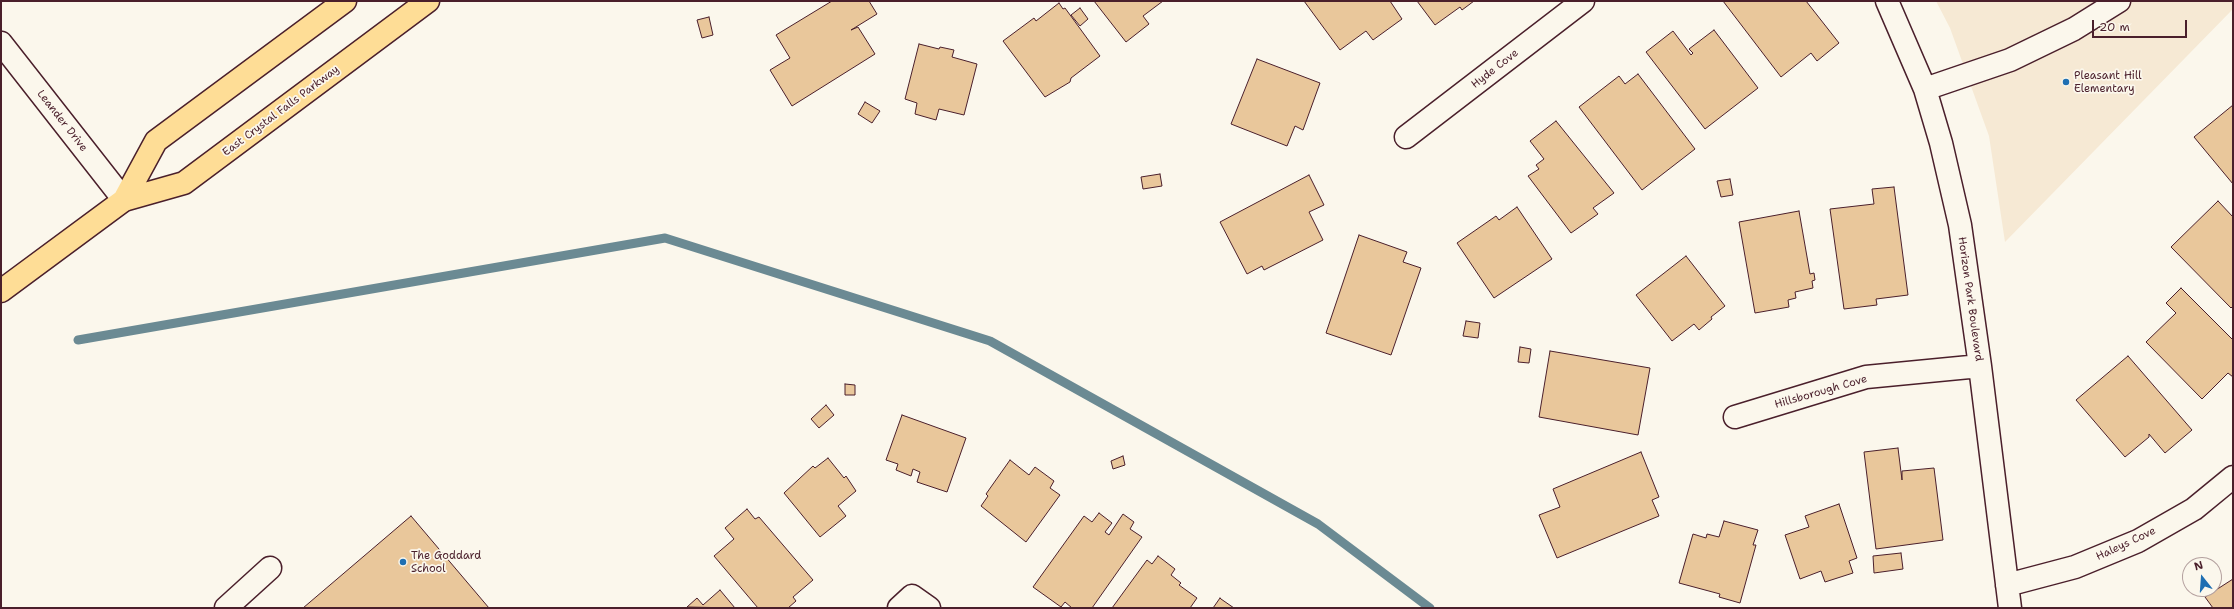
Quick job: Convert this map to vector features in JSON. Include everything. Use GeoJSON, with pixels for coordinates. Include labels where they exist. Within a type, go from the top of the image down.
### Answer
{"type":"FeatureCollection","features":[{"type":"Feature","properties":{"kind":"main road","name":"East Crystal Falls Parkway"},"geometry":{"type":"LineString","coordinates":[[124,200],[156,141],[345,1]]}},
{"type":"Feature","properties":{"kind":"main road","name":"East Crystal Falls Parkway"},"geometry":{"type":"LineString","coordinates":[[1,291],[124,200],[184,184],[428,1]]}},
{"type":"Feature","properties":{"kind":"street","name":"Hyde Cove"},"geometry":{"type":"LineString","coordinates":[[1406,137],[1583,1]]}},
{"type":"Feature","properties":{"kind":"street","name":"Horizon Park Boulevard"},"geometry":{"type":"LineString","coordinates":[[1887,1],[1925,89],[1941,142],[1960,225],[1980,366],[2010,608]]}},
{"type":"Feature","properties":{"kind":"street"},"geometry":{"type":"LineString","coordinates":[[1925,89],[2010,60],[2074,29],[2119,1]]}},
{"type":"Feature","properties":{"kind":"street","name":"Leander Drive"},"geometry":{"type":"LineString","coordinates":[[1,43],[124,200]]}},
{"type":"Feature","properties":{"kind":"street","name":"Hillsborough Cove"},"geometry":{"type":"LineString","coordinates":[[1735,417],[1866,378],[1980,366]]}},
{"type":"Feature","properties":{"kind":"street","name":"Haleys Cove"},"geometry":{"type":"LineString","coordinates":[[2007,585],[2075,567],[2138,541],[2194,509],[2233,477]]}},
{"type":"Feature","properties":{"kind":"street"},"geometry":{"type":"LineString","coordinates":[[226,608],[270,568]]}},
{"type":"Feature","properties":{"kind":"street"},"geometry":{"type":"LineString","coordinates":[[899,608],[912,596],[929,608]]}},
{"type":"Feature","properties":{"kind":"shaded area","name":"Pleasant Hill Elementary"},"geometry":{"type":"Polygon","coordinates":[[[1936,1],[2233,1],[2233,9],[2005,242],[1989,136],[1950,28],[1936,1]]]}},
{"type":"Feature","properties":{"kind":"building"},"geometry":{"type":"Polygon","coordinates":[[[832,1],[869,1],[877,14],[851,30],[858,27],[875,54],[792,106],[770,70],[790,58],[776,35],[832,1]]]}},
{"type":"Feature","properties":{"kind":"building"},"geometry":{"type":"Polygon","coordinates":[[[1094,1],[1163,1],[1143,16],[1149,24],[1126,42],[1094,1]]]}},
{"type":"Feature","properties":{"kind":"building"},"geometry":{"type":"Polygon","coordinates":[[[1304,1],[1390,1],[1402,19],[1373,40],[1366,31],[1340,50],[1304,1]]]}},
{"type":"Feature","properties":{"kind":"building"},"geometry":{"type":"Polygon","coordinates":[[[1417,1],[1474,1],[1462,10],[1460,7],[1435,25],[1417,1]]]}},
{"type":"Feature","properties":{"kind":"building"},"geometry":{"type":"Polygon","coordinates":[[[1723,1],[1806,1],[1839,43],[1817,61],[1811,53],[1781,77],[1723,1]]]}},
{"type":"Feature","properties":{"kind":"building"},"geometry":{"type":"Polygon","coordinates":[[[1059,3],[1063,9],[1065,8],[1100,56],[1071,78],[1070,82],[1045,97],[1003,41],[1034,18],[1036,21],[1059,3]]]}},
{"type":"Feature","properties":{"kind":"building"},"geometry":{"type":"Polygon","coordinates":[[[1080,8],[1088,19],[1080,26],[1071,15],[1080,8]]]}},
{"type":"Feature","properties":{"kind":"building"},"geometry":{"type":"Polygon","coordinates":[[[709,17],[713,35],[702,38],[697,20],[709,17]]]}},
{"type":"Feature","properties":{"kind":"building"},"geometry":{"type":"Polygon","coordinates":[[[1714,30],[1758,88],[1705,129],[1646,52],[1673,31],[1691,55],[1693,53],[1689,49],[1714,30]]]}},
{"type":"Feature","properties":{"kind":"building"},"geometry":{"type":"Polygon","coordinates":[[[919,44],[939,49],[940,47],[954,50],[952,57],[977,64],[964,115],[939,109],[936,120],[915,114],[917,103],[905,99],[919,44]]]}},
{"type":"Feature","properties":{"kind":"building"},"geometry":{"type":"Polygon","coordinates":[[[1257,59],[1320,83],[1303,130],[1295,126],[1287,146],[1231,124],[1257,59]]]}},
{"type":"Feature","properties":{"kind":"building"},"geometry":{"type":"Polygon","coordinates":[[[1638,74],[1695,149],[1642,190],[1579,107],[1619,76],[1625,84],[1638,74]]]}},
{"type":"Feature","properties":{"kind":"building"},"geometry":{"type":"Polygon","coordinates":[[[865,102],[880,111],[872,123],[858,114],[865,102]]]}},
{"type":"Feature","properties":{"kind":"building"},"geometry":{"type":"Polygon","coordinates":[[[2233,105],[2233,184],[2194,137],[2233,105]]]}},
{"type":"Feature","properties":{"kind":"building"},"geometry":{"type":"Polygon","coordinates":[[[1556,121],[1614,193],[1593,208],[1598,214],[1571,233],[1528,176],[1539,169],[1536,165],[1544,159],[1530,141],[1556,121]]]}},
{"type":"Feature","properties":{"kind":"building"},"geometry":{"type":"Polygon","coordinates":[[[1160,174],[1162,186],[1143,189],[1141,177],[1160,174]]]}},
{"type":"Feature","properties":{"kind":"building"},"geometry":{"type":"Polygon","coordinates":[[[1309,175],[1324,205],[1309,212],[1323,240],[1264,270],[1262,266],[1247,274],[1220,222],[1309,175]]]}},
{"type":"Feature","properties":{"kind":"building"},"geometry":{"type":"Polygon","coordinates":[[[1730,179],[1733,195],[1721,197],[1717,181],[1730,179]]]}},
{"type":"Feature","properties":{"kind":"building"},"geometry":{"type":"Polygon","coordinates":[[[1894,187],[1908,295],[1876,299],[1877,305],[1844,309],[1830,209],[1874,204],[1872,189],[1894,187]]]}},
{"type":"Feature","properties":{"kind":"building"},"geometry":{"type":"Polygon","coordinates":[[[2218,201],[2233,217],[2233,306],[2231,308],[2171,247],[2218,201]]]}},
{"type":"Feature","properties":{"kind":"building"},"geometry":{"type":"Polygon","coordinates":[[[1517,207],[1552,259],[1494,298],[1457,243],[1496,216],[1499,220],[1517,207]]]}},
{"type":"Feature","properties":{"kind":"building"},"geometry":{"type":"Polygon","coordinates":[[[1799,211],[1810,274],[1814,273],[1815,280],[1812,281],[1813,288],[1795,292],[1796,298],[1788,300],[1789,307],[1755,313],[1739,222],[1799,211]]]}},
{"type":"Feature","properties":{"kind":"building"},"geometry":{"type":"Polygon","coordinates":[[[1359,235],[1407,252],[1403,262],[1421,268],[1391,355],[1326,333],[1359,235]]]}},
{"type":"Feature","properties":{"kind":"building"},"geometry":{"type":"Polygon","coordinates":[[[1686,256],[1725,306],[1711,317],[1712,319],[1699,330],[1694,324],[1672,341],[1636,295],[1686,256]]]}},
{"type":"Feature","properties":{"kind":"building"},"geometry":{"type":"Polygon","coordinates":[[[2181,288],[2233,340],[2233,377],[2228,373],[2202,399],[2146,342],[2176,313],[2166,303],[2181,288]]]}},
{"type":"Feature","properties":{"kind":"building"},"geometry":{"type":"Polygon","coordinates":[[[1466,321],[1480,323],[1478,338],[1463,336],[1466,321]]]}},
{"type":"Feature","properties":{"kind":"building"},"geometry":{"type":"Polygon","coordinates":[[[1520,347],[1531,349],[1529,363],[1518,362],[1520,347]]]}},
{"type":"Feature","properties":{"kind":"building"},"geometry":{"type":"Polygon","coordinates":[[[1550,351],[1650,368],[1638,435],[1539,417],[1550,351]]]}},
{"type":"Feature","properties":{"kind":"building"},"geometry":{"type":"Polygon","coordinates":[[[2128,356],[2192,430],[2165,453],[2149,434],[2149,437],[2125,457],[2076,400],[2128,356]]]}},
{"type":"Feature","properties":{"kind":"building"},"geometry":{"type":"Polygon","coordinates":[[[845,384],[855,385],[855,395],[845,395],[845,384]]]}},
{"type":"Feature","properties":{"kind":"building"},"geometry":{"type":"Polygon","coordinates":[[[826,405],[834,415],[819,428],[811,419],[826,405]]]}},
{"type":"Feature","properties":{"kind":"building"},"geometry":{"type":"Polygon","coordinates":[[[902,415],[966,438],[947,492],[917,482],[920,472],[913,469],[911,476],[896,470],[898,464],[886,460],[902,415]]]}},
{"type":"Feature","properties":{"kind":"building"},"geometry":{"type":"Polygon","coordinates":[[[1898,448],[1902,480],[1902,471],[1934,468],[1943,540],[1876,549],[1864,452],[1898,448]]]}},
{"type":"Feature","properties":{"kind":"building"},"geometry":{"type":"Polygon","coordinates":[[[1641,452],[1659,497],[1652,500],[1659,516],[1557,558],[1539,515],[1560,507],[1553,489],[1641,452]]]}},
{"type":"Feature","properties":{"kind":"building"},"geometry":{"type":"Polygon","coordinates":[[[1123,456],[1125,465],[1113,469],[1111,461],[1123,456]]]}},
{"type":"Feature","properties":{"kind":"building"},"geometry":{"type":"Polygon","coordinates":[[[828,458],[844,478],[846,476],[856,491],[838,506],[846,516],[820,537],[784,493],[813,466],[815,468],[828,458]]]}},
{"type":"Feature","properties":{"kind":"building"},"geometry":{"type":"Polygon","coordinates":[[[1010,460],[1029,475],[1035,467],[1054,481],[1050,488],[1060,495],[1026,542],[981,506],[988,496],[986,494],[1010,460]]]}},
{"type":"Feature","properties":{"kind":"building"},"geometry":{"type":"Polygon","coordinates":[[[1839,504],[1857,558],[1849,561],[1853,573],[1825,582],[1821,571],[1800,579],[1785,535],[1809,527],[1805,516],[1839,504]]]}},
{"type":"Feature","properties":{"kind":"building"},"geometry":{"type":"Polygon","coordinates":[[[747,509],[755,519],[759,517],[813,580],[793,597],[796,601],[788,608],[758,608],[714,556],[734,539],[725,528],[747,509]]]}},
{"type":"Feature","properties":{"kind":"building"},"geometry":{"type":"Polygon","coordinates":[[[1099,513],[1112,523],[1105,532],[1109,535],[1123,514],[1134,522],[1130,529],[1142,537],[1092,608],[1072,608],[1065,602],[1061,607],[1033,587],[1084,516],[1092,522],[1099,513]]]}},
{"type":"Feature","properties":{"kind":"building","name":"The Goddard School"},"geometry":{"type":"Polygon","coordinates":[[[411,516],[489,608],[303,608],[411,516]]]}},
{"type":"Feature","properties":{"kind":"building"},"geometry":{"type":"Polygon","coordinates":[[[1724,521],[1758,530],[1753,545],[1756,545],[1740,603],[1719,597],[1720,594],[1679,583],[1693,534],[1706,538],[1707,534],[1719,537],[1724,521]]]}},
{"type":"Feature","properties":{"kind":"building"},"geometry":{"type":"Polygon","coordinates":[[[1901,553],[1903,569],[1874,573],[1873,556],[1901,553]]]}},
{"type":"Feature","properties":{"kind":"building"},"geometry":{"type":"Polygon","coordinates":[[[1158,556],[1175,569],[1171,575],[1181,583],[1179,585],[1197,598],[1190,608],[1112,608],[1147,560],[1152,564],[1158,556]]]}},
{"type":"Feature","properties":{"kind":"building"},"geometry":{"type":"Polygon","coordinates":[[[2233,579],[2233,608],[2213,608],[2205,597],[2222,597],[2222,586],[2233,579]]]}},
{"type":"Feature","properties":{"kind":"building"},"geometry":{"type":"Polygon","coordinates":[[[720,590],[735,608],[687,607],[697,598],[703,605],[720,590]]]}},
{"type":"Feature","properties":{"kind":"building"},"geometry":{"type":"Polygon","coordinates":[[[1220,598],[1221,599],[1234,608],[1213,608],[1220,598]]]}},
{"type":"Feature","properties":{"kind":"waterway"},"geometry":{"type":"LineString","coordinates":[[78,340],[665,238],[990,341],[1318,524],[1430,608]]}},
{"type":"Feature","properties":{"kind":"place","name":"Pleasant Hill Elementary"},"geometry":{"type":"Point","coordinates":[2066,82]}},
{"type":"Feature","properties":{"kind":"place","name":"The Goddard School"},"geometry":{"type":"Point","coordinates":[403,562]}}]}
